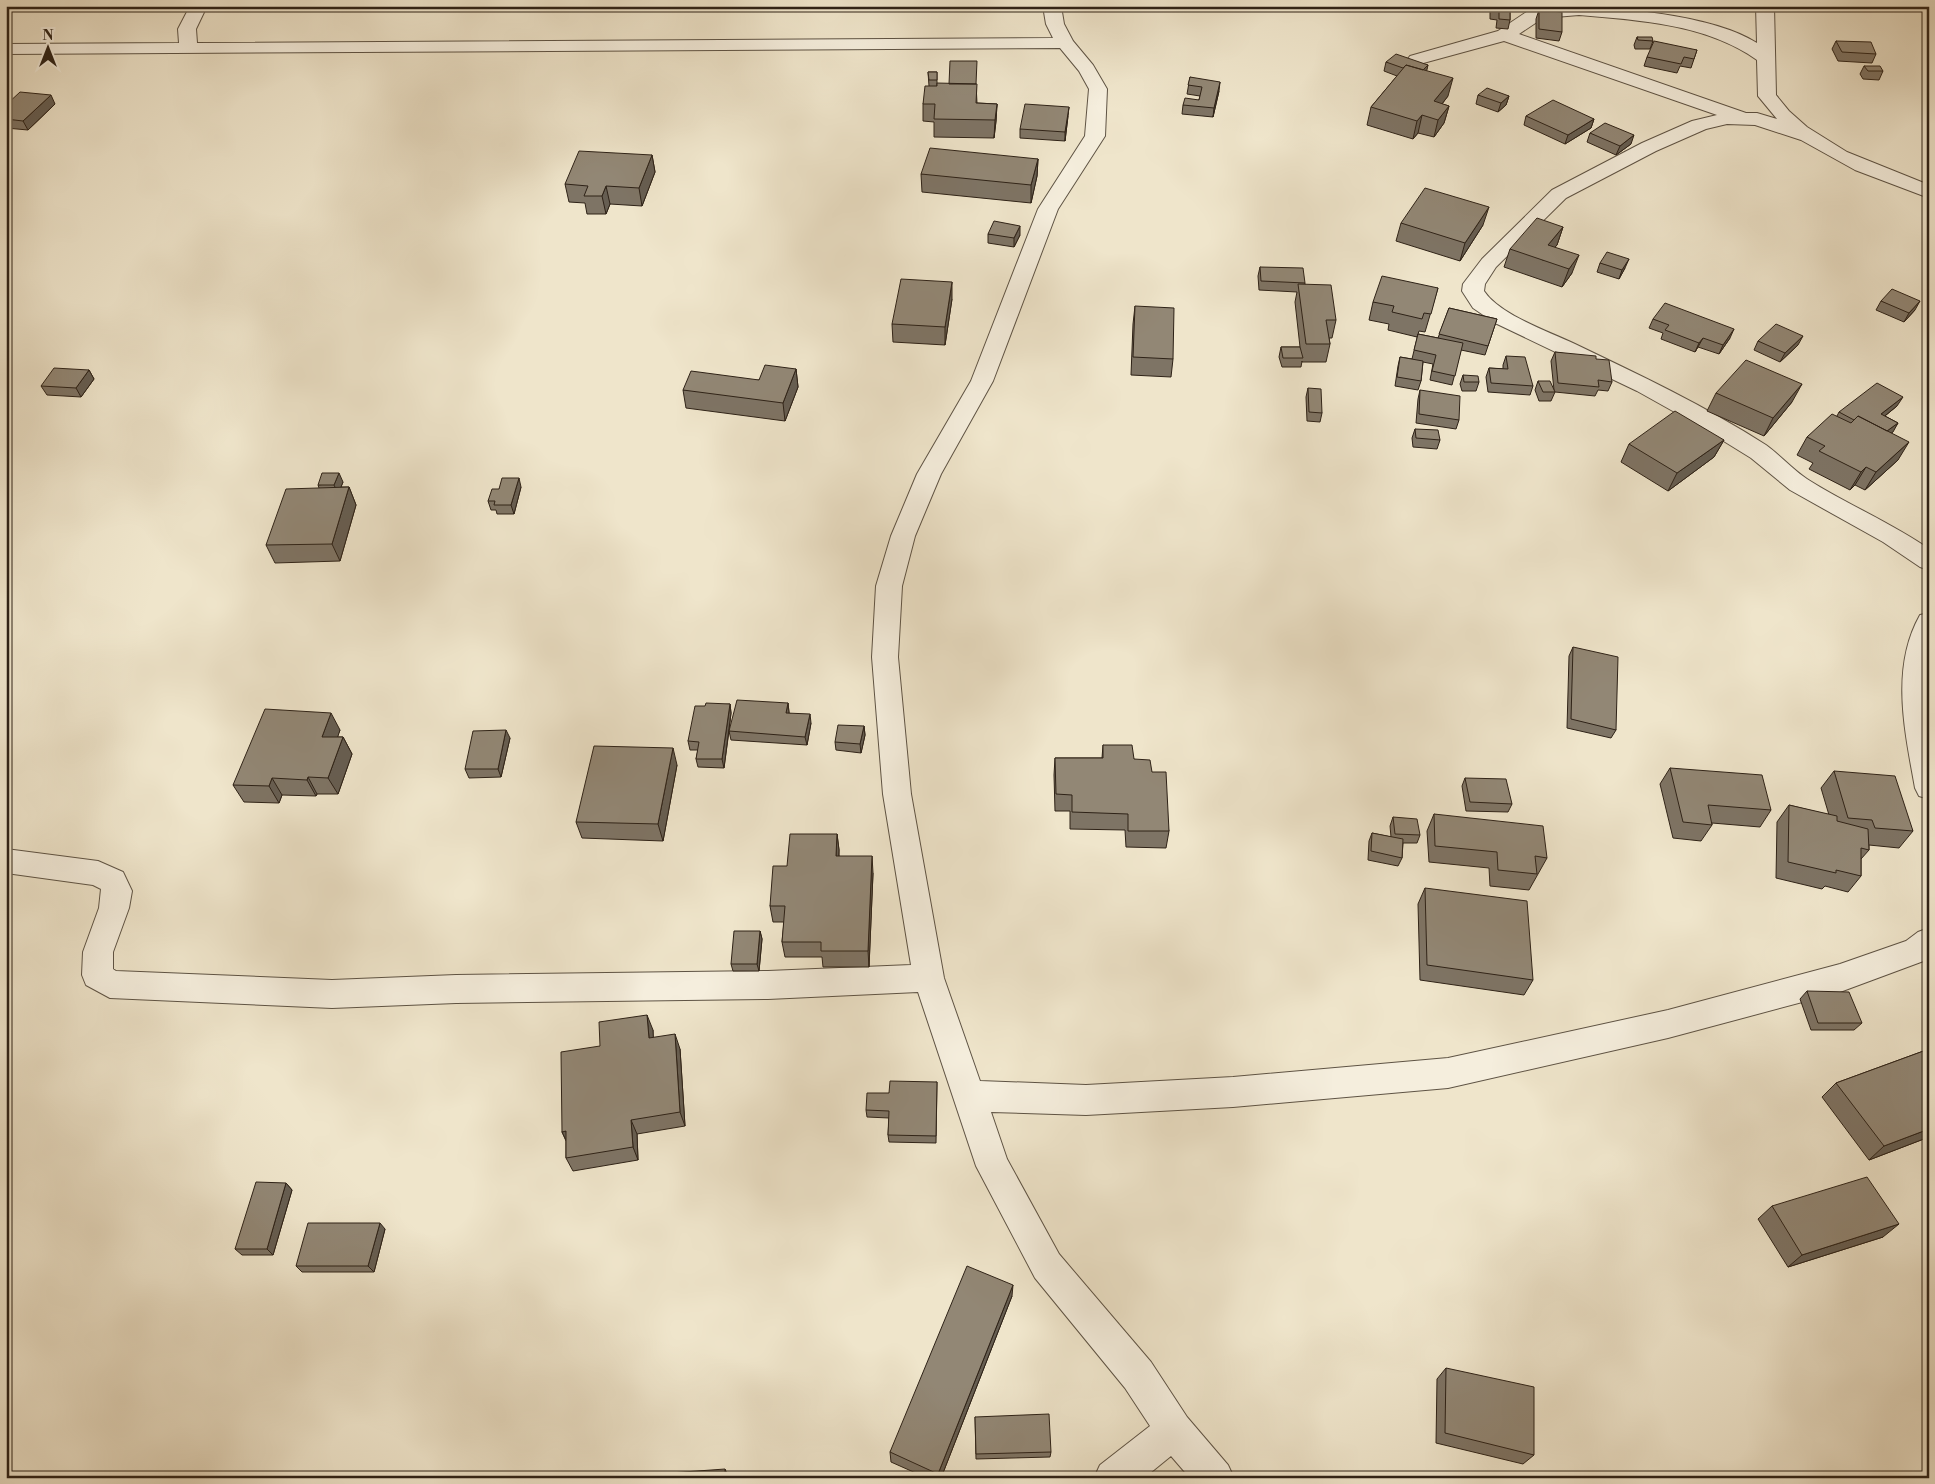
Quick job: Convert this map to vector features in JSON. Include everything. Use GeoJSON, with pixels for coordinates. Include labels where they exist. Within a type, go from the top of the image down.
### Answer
{"type":"FeatureCollection","features":[{"type":"Feature","properties":{"kind":"street"},"geometry":{"type":"LineString","coordinates":[[188,48],[188,29],[199,6]]}},
{"type":"Feature","properties":{"kind":"street"},"geometry":{"type":"LineString","coordinates":[[1052,6],[1055,24],[1065,43],[1087,69],[1098,89],[1095,136],[1048,209],[982,381],[929,474],[903,536],[889,586],[885,657],[897,794],[929,978],[993,1166],[1047,1266],[1138,1375],[1174,1430],[1215,1478]]}},
{"type":"Feature","properties":{"kind":"street"},"geometry":{"type":"LineString","coordinates":[[1765,6],[1767,96],[1775,108],[1804,135]]}},
{"type":"Feature","properties":{"kind":"street"},"geometry":{"type":"LineString","coordinates":[[1416,60],[1505,35],[1537,13],[1554,10],[1581,10],[1661,21],[1708,30],[1746,44],[1765,58]]}},
{"type":"Feature","properties":{"kind":"street"},"geometry":{"type":"LineString","coordinates":[[1505,35],[1621,77],[1804,135],[1850,161],[1929,192]]}},
{"type":"Feature","properties":{"kind":"street"},"geometry":{"type":"LineString","coordinates":[[6,49],[1065,43]]}},
{"type":"Feature","properties":{"kind":"street"},"geometry":{"type":"LineString","coordinates":[[1743,117],[1727,118],[1699,125],[1649,147],[1559,194],[1489,263],[1474,284],[1473,291],[1481,303],[1503,318],[1645,386],[1712,424],[1759,452],[1798,484],[1892,536],[1929,561]]}},
{"type":"Feature","properties":{"kind":"street"},"geometry":{"type":"LineString","coordinates":[[1929,622],[1917,657],[1917,719],[1929,788]]}},
{"type":"Feature","properties":{"kind":"street"},"geometry":{"type":"LineString","coordinates":[[6,861],[98,873],[112,881],[118,891],[98,952],[98,974],[110,984],[162,988],[332,994],[456,989],[768,985],[929,978]]}},
{"type":"Feature","properties":{"kind":"street"},"geometry":{"type":"LineString","coordinates":[[970,1096],[1086,1100],[1233,1092],[1448,1073],[1668,1024],[1830,980],[1917,950],[1929,941]]}},
{"type":"Feature","properties":{"kind":"street"},"geometry":{"type":"LineString","coordinates":[[1113,1478],[1174,1430]]}},
{"type":"Feature","properties":{"kind":"building"},"geometry":{"type":"Polygon","coordinates":[[[1492,6],[1510,6],[1510,20],[1499,19],[1499,11],[1492,10],[1492,6]]]}},
{"type":"Feature","properties":{"kind":"building"},"geometry":{"type":"Polygon","coordinates":[[[1539,10],[1562,12],[1562,32],[1539,29],[1539,10]]]}},
{"type":"Feature","properties":{"kind":"building"},"geometry":{"type":"Polygon","coordinates":[[[1637,37],[1652,37],[1653,41],[1638,40],[1637,37]]]}},
{"type":"Feature","properties":{"kind":"building"},"geometry":{"type":"Polygon","coordinates":[[[1654,41],[1697,50],[1694,59],[1684,57],[1681,64],[1647,57],[1654,41]]]}},
{"type":"Feature","properties":{"kind":"building"},"geometry":{"type":"Polygon","coordinates":[[[1836,41],[1871,42],[1876,54],[1842,52],[1836,41]]]}},
{"type":"Feature","properties":{"kind":"building"},"geometry":{"type":"Polygon","coordinates":[[[1396,54],[1428,65],[1423,70],[1406,65],[1403,68],[1386,62],[1396,54]]]}},
{"type":"Feature","properties":{"kind":"building"},"geometry":{"type":"Polygon","coordinates":[[[950,61],[977,61],[976,84],[949,84],[950,61]]]}},
{"type":"Feature","properties":{"kind":"building"},"geometry":{"type":"Polygon","coordinates":[[[1406,65],[1453,78],[1434,101],[1449,106],[1438,120],[1422,115],[1417,121],[1371,107],[1406,65]]]}},
{"type":"Feature","properties":{"kind":"building"},"geometry":{"type":"Polygon","coordinates":[[[1864,66],[1880,66],[1883,71],[1868,71],[1864,66]]]}},
{"type":"Feature","properties":{"kind":"building"},"geometry":{"type":"Polygon","coordinates":[[[928,72],[937,72],[937,80],[929,80],[928,72]]]}},
{"type":"Feature","properties":{"kind":"building"},"geometry":{"type":"Polygon","coordinates":[[[1190,77],[1220,82],[1214,108],[1183,105],[1185,98],[1199,100],[1202,87],[1188,85],[1190,77]]]}},
{"type":"Feature","properties":{"kind":"building"},"geometry":{"type":"Polygon","coordinates":[[[937,83],[977,84],[976,103],[997,104],[995,120],[934,119],[935,104],[923,104],[925,86],[937,86],[937,83]]]}},
{"type":"Feature","properties":{"kind":"building"},"geometry":{"type":"Polygon","coordinates":[[[1487,88],[1509,96],[1501,103],[1478,95],[1487,88]]]}},
{"type":"Feature","properties":{"kind":"building"},"geometry":{"type":"Polygon","coordinates":[[[20,92],[51,95],[23,121],[6,119],[6,105],[20,92]]]}},
{"type":"Feature","properties":{"kind":"building"},"geometry":{"type":"Polygon","coordinates":[[[1553,100],[1594,119],[1568,135],[1526,116],[1553,100]]]}},
{"type":"Feature","properties":{"kind":"building"},"geometry":{"type":"Polygon","coordinates":[[[1025,104],[1069,107],[1065,132],[1020,129],[1025,104]]]}},
{"type":"Feature","properties":{"kind":"building"},"geometry":{"type":"Polygon","coordinates":[[[1605,123],[1634,135],[1620,146],[1590,133],[1605,123]]]}},
{"type":"Feature","properties":{"kind":"building"},"geometry":{"type":"Polygon","coordinates":[[[930,148],[1038,159],[1031,185],[921,174],[930,148]]]}},
{"type":"Feature","properties":{"kind":"building"},"geometry":{"type":"Polygon","coordinates":[[[579,151],[652,155],[639,188],[606,186],[602,196],[584,196],[588,186],[565,184],[579,151]]]}},
{"type":"Feature","properties":{"kind":"building"},"geometry":{"type":"Polygon","coordinates":[[[1425,188],[1489,207],[1465,243],[1401,223],[1425,188]]]}},
{"type":"Feature","properties":{"kind":"building"},"geometry":{"type":"Polygon","coordinates":[[[1537,218],[1563,227],[1548,245],[1579,255],[1569,269],[1510,249],[1537,218]]]}},
{"type":"Feature","properties":{"kind":"building"},"geometry":{"type":"Polygon","coordinates":[[[994,221],[1020,226],[1014,238],[988,234],[994,221]]]}},
{"type":"Feature","properties":{"kind":"building"},"geometry":{"type":"Polygon","coordinates":[[[1607,252],[1629,259],[1622,270],[1600,263],[1607,252]]]}},
{"type":"Feature","properties":{"kind":"building"},"geometry":{"type":"Polygon","coordinates":[[[1260,267],[1303,268],[1305,283],[1261,281],[1260,267]]]}},
{"type":"Feature","properties":{"kind":"building"},"geometry":{"type":"Polygon","coordinates":[[[1382,276],[1438,288],[1431,314],[1424,313],[1422,319],[1392,312],[1394,306],[1373,302],[1382,276]]]}},
{"type":"Feature","properties":{"kind":"building"},"geometry":{"type":"Polygon","coordinates":[[[901,279],[952,282],[945,327],[892,324],[901,279]]]}},
{"type":"Feature","properties":{"kind":"building"},"geometry":{"type":"Polygon","coordinates":[[[1298,284],[1331,285],[1336,320],[1326,320],[1330,344],[1306,344],[1298,284]]]}},
{"type":"Feature","properties":{"kind":"building"},"geometry":{"type":"Polygon","coordinates":[[[1892,289],[1920,301],[1909,313],[1881,301],[1892,289]]]}},
{"type":"Feature","properties":{"kind":"building"},"geometry":{"type":"Polygon","coordinates":[[[1665,303],[1734,329],[1723,345],[1703,338],[1699,343],[1665,330],[1669,325],[1653,319],[1665,303]]]}},
{"type":"Feature","properties":{"kind":"building"},"geometry":{"type":"Polygon","coordinates":[[[1135,306],[1174,308],[1173,359],[1133,357],[1135,306]]]}},
{"type":"Feature","properties":{"kind":"building"},"geometry":{"type":"Polygon","coordinates":[[[1449,308],[1497,319],[1488,346],[1439,334],[1449,308]]]}},
{"type":"Feature","properties":{"kind":"building"},"geometry":{"type":"Polygon","coordinates":[[[1776,324],[1803,336],[1785,353],[1758,341],[1776,324]]]}},
{"type":"Feature","properties":{"kind":"building"},"geometry":{"type":"Polygon","coordinates":[[[1418,334],[1463,343],[1455,376],[1432,371],[1436,355],[1414,350],[1418,334]]]}},
{"type":"Feature","properties":{"kind":"building"},"geometry":{"type":"Polygon","coordinates":[[[1281,347],[1300,347],[1303,358],[1283,358],[1281,347]]]}},
{"type":"Feature","properties":{"kind":"building"},"geometry":{"type":"Polygon","coordinates":[[[1555,352],[1596,356],[1596,359],[1609,360],[1612,382],[1598,380],[1599,387],[1558,383],[1555,352]]]}},
{"type":"Feature","properties":{"kind":"building"},"geometry":{"type":"Polygon","coordinates":[[[1506,356],[1525,357],[1533,386],[1491,383],[1489,368],[1508,369],[1506,356]]]}},
{"type":"Feature","properties":{"kind":"building"},"geometry":{"type":"Polygon","coordinates":[[[1400,357],[1423,361],[1421,381],[1397,377],[1400,357]]]}},
{"type":"Feature","properties":{"kind":"building"},"geometry":{"type":"Polygon","coordinates":[[[1746,360],[1802,384],[1773,418],[1716,393],[1746,360]]]}},
{"type":"Feature","properties":{"kind":"building"},"geometry":{"type":"Polygon","coordinates":[[[765,365],[796,369],[783,403],[683,390],[691,371],[759,380],[765,365]]]}},
{"type":"Feature","properties":{"kind":"building"},"geometry":{"type":"Polygon","coordinates":[[[54,368],[89,370],[76,388],[41,386],[54,368]]]}},
{"type":"Feature","properties":{"kind":"building"},"geometry":{"type":"Polygon","coordinates":[[[1463,375],[1478,376],[1479,382],[1464,382],[1463,375]]]}},
{"type":"Feature","properties":{"kind":"building"},"geometry":{"type":"Polygon","coordinates":[[[1538,381],[1550,381],[1555,392],[1543,392],[1538,381]]]}},
{"type":"Feature","properties":{"kind":"building"},"geometry":{"type":"Polygon","coordinates":[[[1877,383],[1903,397],[1881,414],[1898,423],[1887,431],[1858,416],[1854,420],[1839,412],[1877,383]]]}},
{"type":"Feature","properties":{"kind":"building"},"geometry":{"type":"Polygon","coordinates":[[[1308,388],[1321,389],[1322,413],[1309,412],[1308,388]]]}},
{"type":"Feature","properties":{"kind":"building"},"geometry":{"type":"Polygon","coordinates":[[[1420,390],[1460,396],[1459,420],[1419,414],[1420,390]]]}},
{"type":"Feature","properties":{"kind":"building"},"geometry":{"type":"Polygon","coordinates":[[[1675,411],[1724,440],[1677,473],[1629,444],[1675,411]]]}},
{"type":"Feature","properties":{"kind":"building"},"geometry":{"type":"Polygon","coordinates":[[[1832,414],[1851,423],[1858,416],[1909,442],[1876,472],[1866,467],[1861,472],[1819,451],[1825,446],[1807,437],[1832,414]]]}},
{"type":"Feature","properties":{"kind":"building"},"geometry":{"type":"Polygon","coordinates":[[[1415,429],[1438,430],[1440,440],[1416,438],[1415,429]]]}},
{"type":"Feature","properties":{"kind":"building"},"geometry":{"type":"Polygon","coordinates":[[[322,473],[339,473],[334,485],[318,485],[322,473]]]}},
{"type":"Feature","properties":{"kind":"building"},"geometry":{"type":"Polygon","coordinates":[[[502,478],[519,478],[511,505],[494,505],[495,501],[488,501],[492,489],[499,489],[502,478]]]}},
{"type":"Feature","properties":{"kind":"building"},"geometry":{"type":"Polygon","coordinates":[[[349,487],[332,544],[266,545],[286,489],[349,487]]]}},
{"type":"Feature","properties":{"kind":"building"},"geometry":{"type":"Polygon","coordinates":[[[1573,647],[1618,657],[1616,730],[1571,719],[1573,647]]]}},
{"type":"Feature","properties":{"kind":"building"},"geometry":{"type":"Polygon","coordinates":[[[737,700],[788,703],[786,713],[810,714],[805,737],[729,731],[737,700]]]}},
{"type":"Feature","properties":{"kind":"building"},"geometry":{"type":"Polygon","coordinates":[[[706,703],[730,704],[722,759],[696,759],[699,742],[688,741],[695,706],[705,706],[706,703]]]}},
{"type":"Feature","properties":{"kind":"building"},"geometry":{"type":"Polygon","coordinates":[[[265,709],[331,713],[322,737],[343,737],[328,778],[308,777],[307,780],[272,778],[269,786],[233,785],[265,709]]]}},
{"type":"Feature","properties":{"kind":"building"},"geometry":{"type":"Polygon","coordinates":[[[838,725],[864,726],[860,744],[835,742],[838,725]]]}},
{"type":"Feature","properties":{"kind":"building"},"geometry":{"type":"Polygon","coordinates":[[[506,730],[498,769],[465,769],[473,731],[506,730]]]}},
{"type":"Feature","properties":{"kind":"building"},"geometry":{"type":"Polygon","coordinates":[[[1103,745],[1132,745],[1134,759],[1150,760],[1152,772],[1166,772],[1169,831],[1128,831],[1128,814],[1072,812],[1072,795],[1056,794],[1055,758],[1103,758],[1103,745]]]}},
{"type":"Feature","properties":{"kind":"building"},"geometry":{"type":"Polygon","coordinates":[[[594,746],[673,748],[658,824],[576,822],[594,746]]]}},
{"type":"Feature","properties":{"kind":"building"},"geometry":{"type":"Polygon","coordinates":[[[1670,768],[1762,775],[1771,810],[1708,805],[1712,825],[1683,822],[1670,768]]]}},
{"type":"Feature","properties":{"kind":"building"},"geometry":{"type":"Polygon","coordinates":[[[1834,771],[1895,776],[1913,831],[1875,828],[1872,820],[1848,818],[1834,771]]]}},
{"type":"Feature","properties":{"kind":"building"},"geometry":{"type":"Polygon","coordinates":[[[1465,778],[1506,779],[1512,804],[1470,802],[1465,778]]]}},
{"type":"Feature","properties":{"kind":"building"},"geometry":{"type":"Polygon","coordinates":[[[1789,805],[1837,816],[1837,821],[1868,829],[1869,850],[1861,848],[1861,876],[1836,870],[1836,873],[1788,862],[1789,805]]]}},
{"type":"Feature","properties":{"kind":"building"},"geometry":{"type":"Polygon","coordinates":[[[1434,814],[1543,826],[1547,858],[1535,856],[1537,874],[1498,870],[1497,852],[1435,846],[1434,814]]]}},
{"type":"Feature","properties":{"kind":"building"},"geometry":{"type":"Polygon","coordinates":[[[1393,817],[1417,819],[1420,835],[1395,834],[1393,817]]]}},
{"type":"Feature","properties":{"kind":"building"},"geometry":{"type":"Polygon","coordinates":[[[1372,833],[1403,839],[1402,858],[1371,851],[1372,833]]]}},
{"type":"Feature","properties":{"kind":"building"},"geometry":{"type":"Polygon","coordinates":[[[790,834],[837,834],[836,856],[872,856],[868,951],[821,951],[821,942],[782,942],[785,906],[770,906],[773,866],[787,866],[790,834]]]}},
{"type":"Feature","properties":{"kind":"building"},"geometry":{"type":"Polygon","coordinates":[[[1425,888],[1527,901],[1533,980],[1427,965],[1425,888]]]}},
{"type":"Feature","properties":{"kind":"building"},"geometry":{"type":"Polygon","coordinates":[[[734,931],[760,931],[757,964],[731,964],[734,931]]]}},
{"type":"Feature","properties":{"kind":"building"},"geometry":{"type":"Polygon","coordinates":[[[1807,991],[1849,992],[1862,1023],[1818,1023],[1807,991]]]}},
{"type":"Feature","properties":{"kind":"building"},"geometry":{"type":"Polygon","coordinates":[[[647,1015],[649,1038],[675,1034],[680,1112],[631,1120],[633,1147],[566,1158],[566,1131],[562,1132],[561,1052],[600,1046],[599,1022],[647,1015]]]}},
{"type":"Feature","properties":{"kind":"building"},"geometry":{"type":"Polygon","coordinates":[[[1929,1049],[1929,1129],[1884,1146],[1836,1083],[1929,1049]]]}},
{"type":"Feature","properties":{"kind":"building"},"geometry":{"type":"Polygon","coordinates":[[[890,1081],[937,1082],[936,1136],[888,1135],[889,1111],[866,1110],[867,1093],[889,1093],[890,1081]]]}},
{"type":"Feature","properties":{"kind":"building"},"geometry":{"type":"Polygon","coordinates":[[[1867,1177],[1899,1224],[1802,1255],[1772,1206],[1867,1177]]]}},
{"type":"Feature","properties":{"kind":"building"},"geometry":{"type":"Polygon","coordinates":[[[256,1182],[286,1183],[267,1249],[235,1249],[256,1182]]]}},
{"type":"Feature","properties":{"kind":"building"},"geometry":{"type":"Polygon","coordinates":[[[308,1223],[380,1223],[368,1266],[296,1266],[308,1223]]]}},
{"type":"Feature","properties":{"kind":"building"},"geometry":{"type":"Polygon","coordinates":[[[967,1266],[1013,1285],[938,1474],[890,1452],[967,1266]]]}},
{"type":"Feature","properties":{"kind":"building"},"geometry":{"type":"Polygon","coordinates":[[[1446,1368],[1534,1387],[1534,1455],[1445,1433],[1446,1368]]]}},
{"type":"Feature","properties":{"kind":"building"},"geometry":{"type":"Polygon","coordinates":[[[1049,1414],[1051,1452],[976,1454],[975,1417],[1049,1414]]]}},
{"type":"Feature","properties":{"kind":"building"},"geometry":{"type":"Polygon","coordinates":[[[725,1469],[725,1478],[642,1478],[642,1475],[725,1469]]]}}]}
